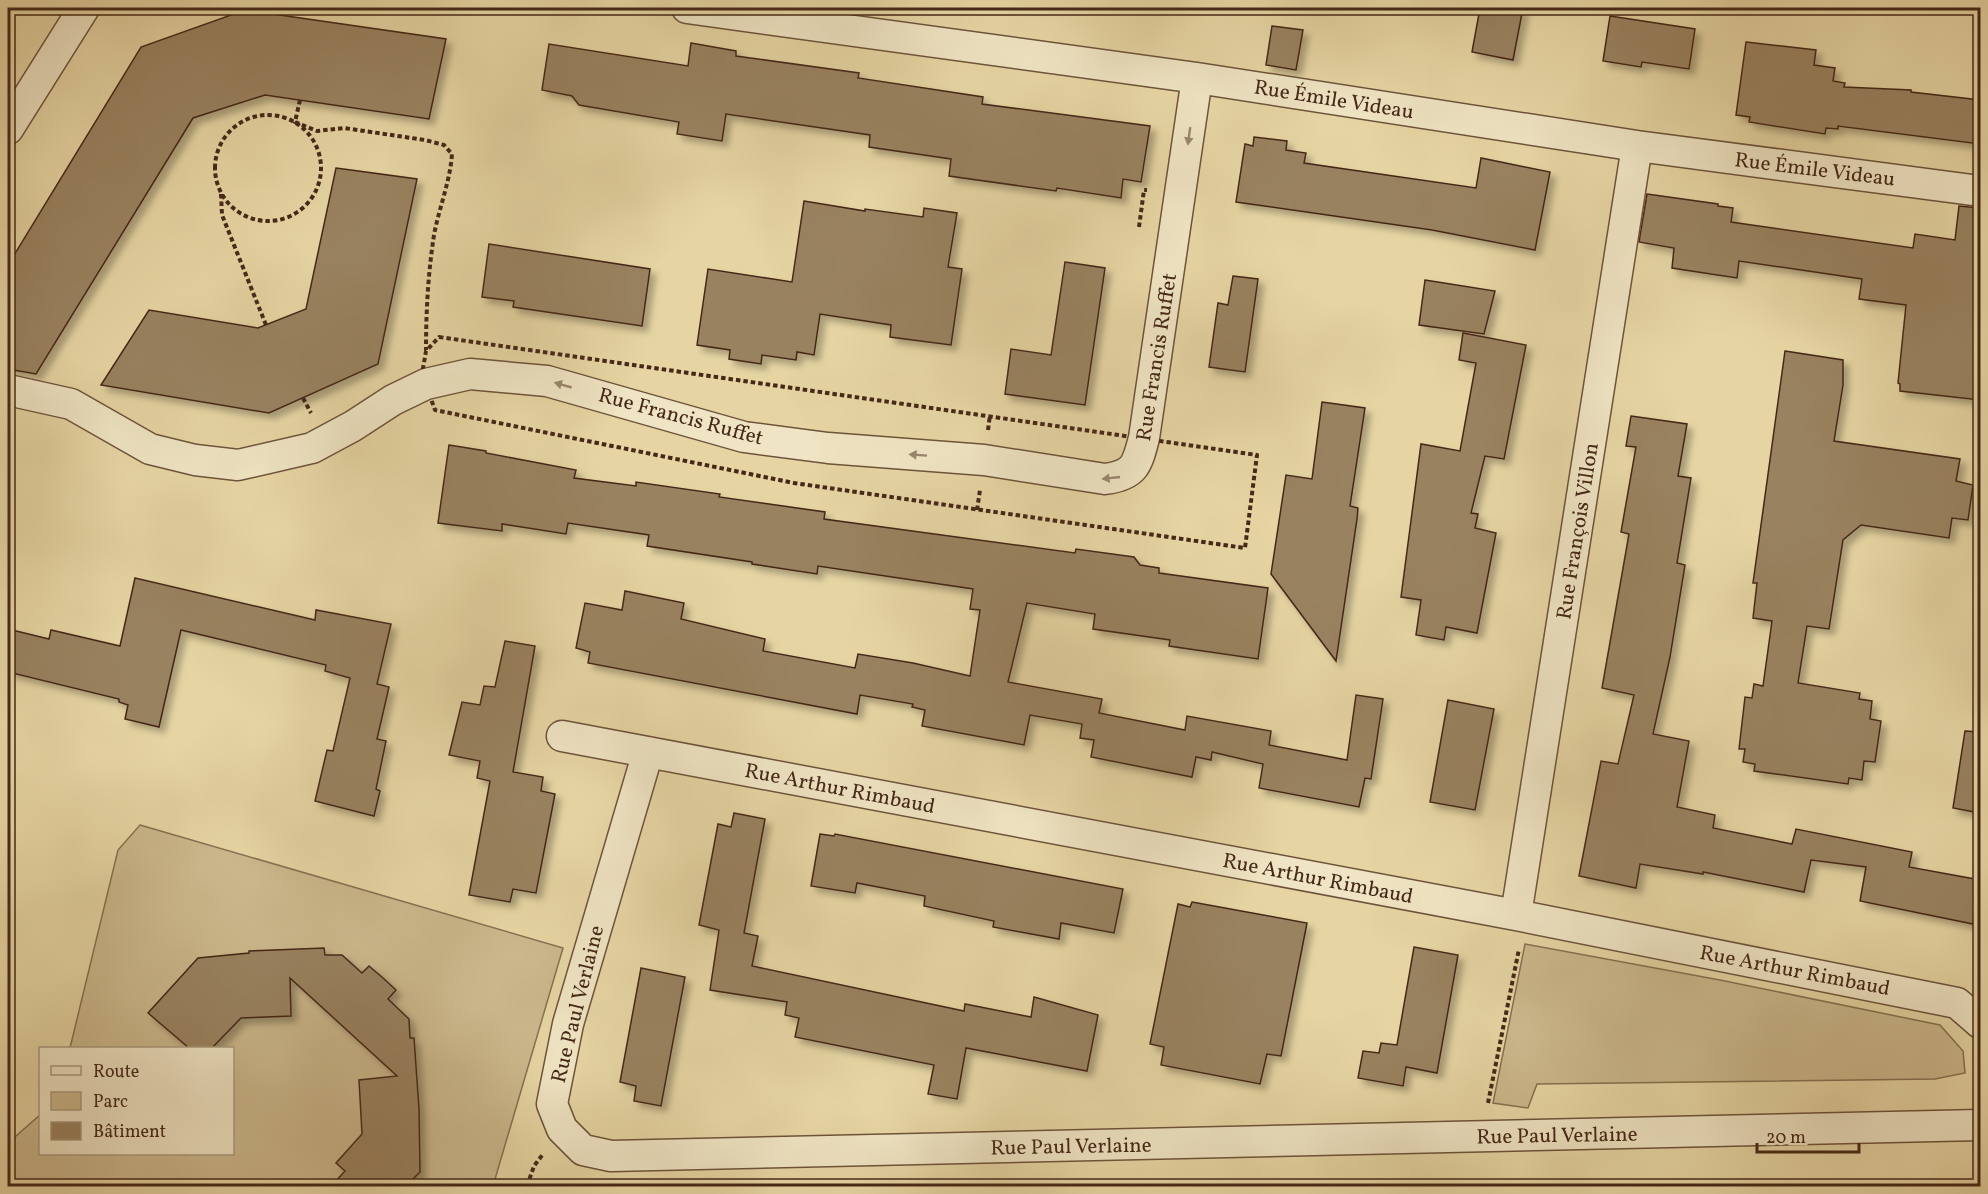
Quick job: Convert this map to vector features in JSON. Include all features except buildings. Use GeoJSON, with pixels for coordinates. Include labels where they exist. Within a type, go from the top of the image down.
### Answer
{"type":"FeatureCollection","features":[{"type":"Feature","properties":{"kind":"street"},"geometry":{"type":"LineString","coordinates":[[8,129],[84,8]]}},
{"type":"Feature","properties":{"kind":"street","name":"Rue Émile Videau"},"geometry":{"type":"LineString","coordinates":[[687,8],[1197,78],[1637,146],[1980,191]]}},
{"type":"Feature","properties":{"kind":"street","name":"Rue Francis Ruffet"},"geometry":{"type":"LineString","coordinates":[[8,390],[71,404],[150,449],[195,460],[238,465],[312,448],[353,426],[393,400],[426,384],[470,374],[547,381],[744,437],[828,448],[984,460],[1105,480],[1120,477],[1131,472],[1139,458],[1144,438],[1197,78]]}},
{"type":"Feature","properties":{"kind":"street","name":"Rue François Villon"},"geometry":{"type":"LineString","coordinates":[[1529,918],[1637,146]]}},
{"type":"Feature","properties":{"kind":"street","name":"Rue Arthur Rimbaud"},"geometry":{"type":"LineString","coordinates":[[562,736],[1529,918],[1957,1003],[1980,1023]]}},
{"type":"Feature","properties":{"kind":"street","name":"Rue Paul Verlaine"},"geometry":{"type":"LineString","coordinates":[[648,752],[568,1024],[552,1104],[562,1129],[583,1150],[611,1156],[1980,1125]]}},
{"type":"Feature","properties":{"kind":"path"},"geometry":{"type":"LineString","coordinates":[[295,122],[300,100]]}},
{"type":"Feature","properties":{"kind":"path"},"geometry":{"type":"LineString","coordinates":[[266,325],[222,215],[221,193],[215,176],[216,159],[221,144],[231,130],[245,120],[262,116],[279,116],[316,131],[344,128],[425,140],[444,145],[452,154],[434,235],[426,304],[426,351]]}},
{"type":"Feature","properties":{"kind":"path"},"geometry":{"type":"LineString","coordinates":[[221,193],[231,206],[245,216],[262,221],[280,220],[297,213],[310,201],[319,185],[321,167],[318,149],[309,134],[295,122]]}},
{"type":"Feature","properties":{"kind":"path"},"geometry":{"type":"LineString","coordinates":[[1472,1137],[1471,1113],[1487,1111],[1520,941],[1540,939],[1529,918]]}},
{"type":"Feature","properties":{"kind":"green space"},"geometry":{"type":"Polygon","coordinates":[[[140,825],[563,948],[493,1186],[8,1186],[8,1143],[39,1116],[39,1155],[234,1155],[234,1047],[70,1047],[118,850],[140,825]]]}},
{"type":"Feature","properties":{"kind":"green space"},"geometry":{"type":"Polygon","coordinates":[[[1525,944],[1720,980],[1940,1025],[1963,1051],[1965,1073],[1935,1079],[1537,1084],[1528,1108],[1493,1103],[1525,944]]]}}]}
